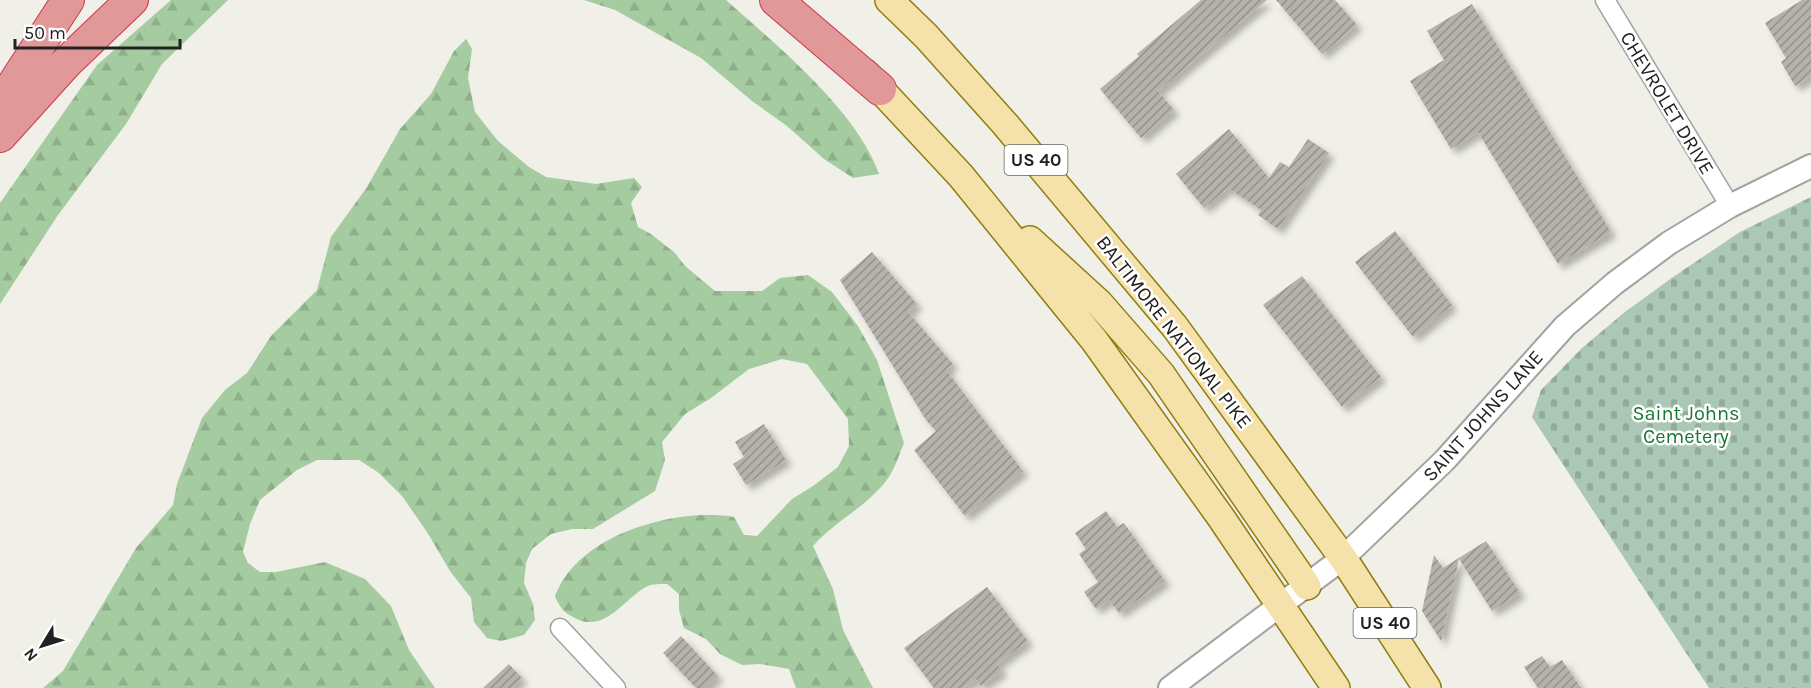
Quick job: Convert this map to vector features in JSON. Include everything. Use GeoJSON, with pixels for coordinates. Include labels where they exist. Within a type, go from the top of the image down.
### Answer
{"type":"FeatureCollection","features":[{"type":"Feature","properties":{"kind":"highway"},"geometry":{"type":"LineString","coordinates":[[0,105],[68,0]]}},
{"type":"Feature","properties":{"kind":"highway"},"geometry":{"type":"LineString","coordinates":[[0,136],[66,63],[132,0]]}},
{"type":"Feature","properties":{"kind":"highway"},"geometry":{"type":"LineString","coordinates":[[776,0],[880,89]]}},
{"type":"Feature","properties":{"kind":"main road"},"geometry":{"type":"LineString","coordinates":[[799,0],[961,176],[1094,340],[1196,483],[1336,688]]}},
{"type":"Feature","properties":{"kind":"main road","name":"BALTIMORE NATIONAL PIKE"},"geometry":{"type":"LineString","coordinates":[[889,0],[926,36],[1005,124],[1157,305],[1244,420],[1343,558],[1427,688]]}},
{"type":"Feature","properties":{"kind":"main road"},"geometry":{"type":"LineString","coordinates":[[961,176],[1099,303],[1161,374],[1307,586]]}},
{"type":"Feature","properties":{"kind":"street","name":"CHEVROLET DRIVE"},"geometry":{"type":"LineString","coordinates":[[1605,0],[1730,206]]}},
{"type":"Feature","properties":{"kind":"street","name":"SAINT JOHNS LANE"},"geometry":{"type":"LineString","coordinates":[[1170,688],[1343,558],[1445,460],[1565,326],[1615,283],[1669,243],[1730,206],[1811,166]]}},
{"type":"Feature","properties":{"kind":"street"},"geometry":{"type":"LineString","coordinates":[[560,628],[616,688]]}},
{"type":"Feature","properties":{"kind":"green space"},"geometry":{"type":"Polygon","coordinates":[[[171,0],[228,0],[162,64],[126,124],[58,215],[0,304],[0,203],[97,65],[171,0]]]}},
{"type":"Feature","properties":{"kind":"green space"},"geometry":{"type":"Polygon","coordinates":[[[584,0],[726,0],[791,58],[834,103],[853,126],[879,174],[853,178],[824,159],[787,126],[752,101],[701,58],[615,10],[584,0]]]}},
{"type":"Feature","properties":{"kind":"green space"},"geometry":{"type":"Polygon","coordinates":[[[466,39],[472,49],[468,78],[475,112],[498,141],[529,167],[546,177],[596,184],[634,178],[642,187],[631,203],[638,227],[675,253],[685,266],[715,291],[762,291],[780,278],[808,275],[832,292],[858,326],[877,360],[904,443],[886,481],[813,546],[833,589],[843,630],[873,688],[796,688],[789,669],[760,664],[742,665],[720,654],[706,639],[684,628],[679,610],[679,594],[667,584],[648,586],[615,612],[597,621],[587,622],[572,617],[563,610],[555,597],[566,575],[584,557],[605,542],[630,530],[657,522],[710,515],[734,517],[744,535],[757,536],[792,499],[838,467],[849,446],[848,419],[807,364],[782,359],[749,369],[711,398],[685,414],[662,442],[665,460],[655,491],[593,529],[572,529],[551,534],[532,549],[526,563],[524,583],[533,604],[535,620],[524,635],[501,641],[487,638],[474,622],[471,598],[450,571],[402,496],[379,473],[359,460],[317,460],[297,470],[260,500],[250,524],[243,552],[248,563],[260,572],[276,572],[325,562],[365,579],[391,606],[409,650],[435,688],[43,688],[63,671],[136,548],[173,505],[177,484],[202,418],[225,390],[247,373],[271,336],[317,290],[331,237],[367,187],[400,129],[431,94],[454,51],[466,39]]]}},
{"type":"Feature","properties":{"kind":"green space","name":"Saint Johns Cemetery"},"geometry":{"type":"Polygon","coordinates":[[[1811,197],[1811,688],[1709,688],[1532,417],[1541,390],[1582,348],[1625,312],[1740,232],[1811,197]]]}},
{"type":"Feature","properties":{"kind":"building"},"geometry":{"type":"Polygon","coordinates":[[[1201,0],[1267,0],[1158,91],[1174,110],[1141,138],[1100,89],[1201,0]]]}},
{"type":"Feature","properties":{"kind":"building"},"geometry":{"type":"Polygon","coordinates":[[[1276,0],[1335,0],[1357,25],[1322,54],[1276,0]]]}},
{"type":"Feature","properties":{"kind":"building"},"geometry":{"type":"Polygon","coordinates":[[[1802,0],[1811,0],[1811,76],[1795,86],[1781,62],[1786,58],[1765,23],[1802,0]]]}},
{"type":"Feature","properties":{"kind":"building"},"geometry":{"type":"Polygon","coordinates":[[[1472,4],[1611,232],[1558,264],[1478,132],[1451,149],[1410,81],[1444,60],[1427,31],[1472,4]]]}},
{"type":"Feature","properties":{"kind":"building"},"geometry":{"type":"Polygon","coordinates":[[[1229,129],[1269,178],[1280,162],[1289,167],[1308,139],[1329,153],[1278,229],[1258,215],[1261,210],[1228,188],[1204,208],[1176,174],[1229,129]]]}},
{"type":"Feature","properties":{"kind":"building"},"geometry":{"type":"Polygon","coordinates":[[[1395,231],[1452,305],[1413,337],[1355,262],[1395,231]]]}},
{"type":"Feature","properties":{"kind":"building"},"geometry":{"type":"Polygon","coordinates":[[[872,252],[917,304],[908,312],[953,364],[946,370],[1023,471],[965,516],[914,450],[936,431],[926,420],[840,280],[872,252]]]}},
{"type":"Feature","properties":{"kind":"building"},"geometry":{"type":"Polygon","coordinates":[[[1302,276],[1381,377],[1342,407],[1263,305],[1302,276]]]}},
{"type":"Feature","properties":{"kind":"building"},"geometry":{"type":"Polygon","coordinates":[[[764,424],[786,460],[746,485],[733,464],[744,457],[735,442],[764,424]]]}},
{"type":"Feature","properties":{"kind":"building"},"geometry":{"type":"Polygon","coordinates":[[[1106,511],[1117,527],[1124,523],[1165,581],[1119,613],[1109,600],[1096,609],[1084,592],[1098,582],[1079,554],[1086,549],[1075,533],[1106,511]]]}},
{"type":"Feature","properties":{"kind":"building"},"geometry":{"type":"Polygon","coordinates":[[[1486,541],[1520,593],[1492,611],[1459,559],[1441,641],[1422,611],[1434,555],[1443,568],[1486,541]]]}},
{"type":"Feature","properties":{"kind":"building"},"geometry":{"type":"Polygon","coordinates":[[[987,587],[1028,641],[997,664],[1002,671],[981,686],[976,679],[963,688],[934,688],[904,648],[987,587]]]}},
{"type":"Feature","properties":{"kind":"building"},"geometry":{"type":"Polygon","coordinates":[[[681,636],[718,676],[704,688],[696,688],[663,653],[681,636]]]}},
{"type":"Feature","properties":{"kind":"building"},"geometry":{"type":"Polygon","coordinates":[[[1542,656],[1550,667],[1562,660],[1581,688],[1538,688],[1524,667],[1542,656]]]}},
{"type":"Feature","properties":{"kind":"building"},"geometry":{"type":"Polygon","coordinates":[[[509,664],[522,678],[511,688],[483,688],[509,664]]]}}]}
